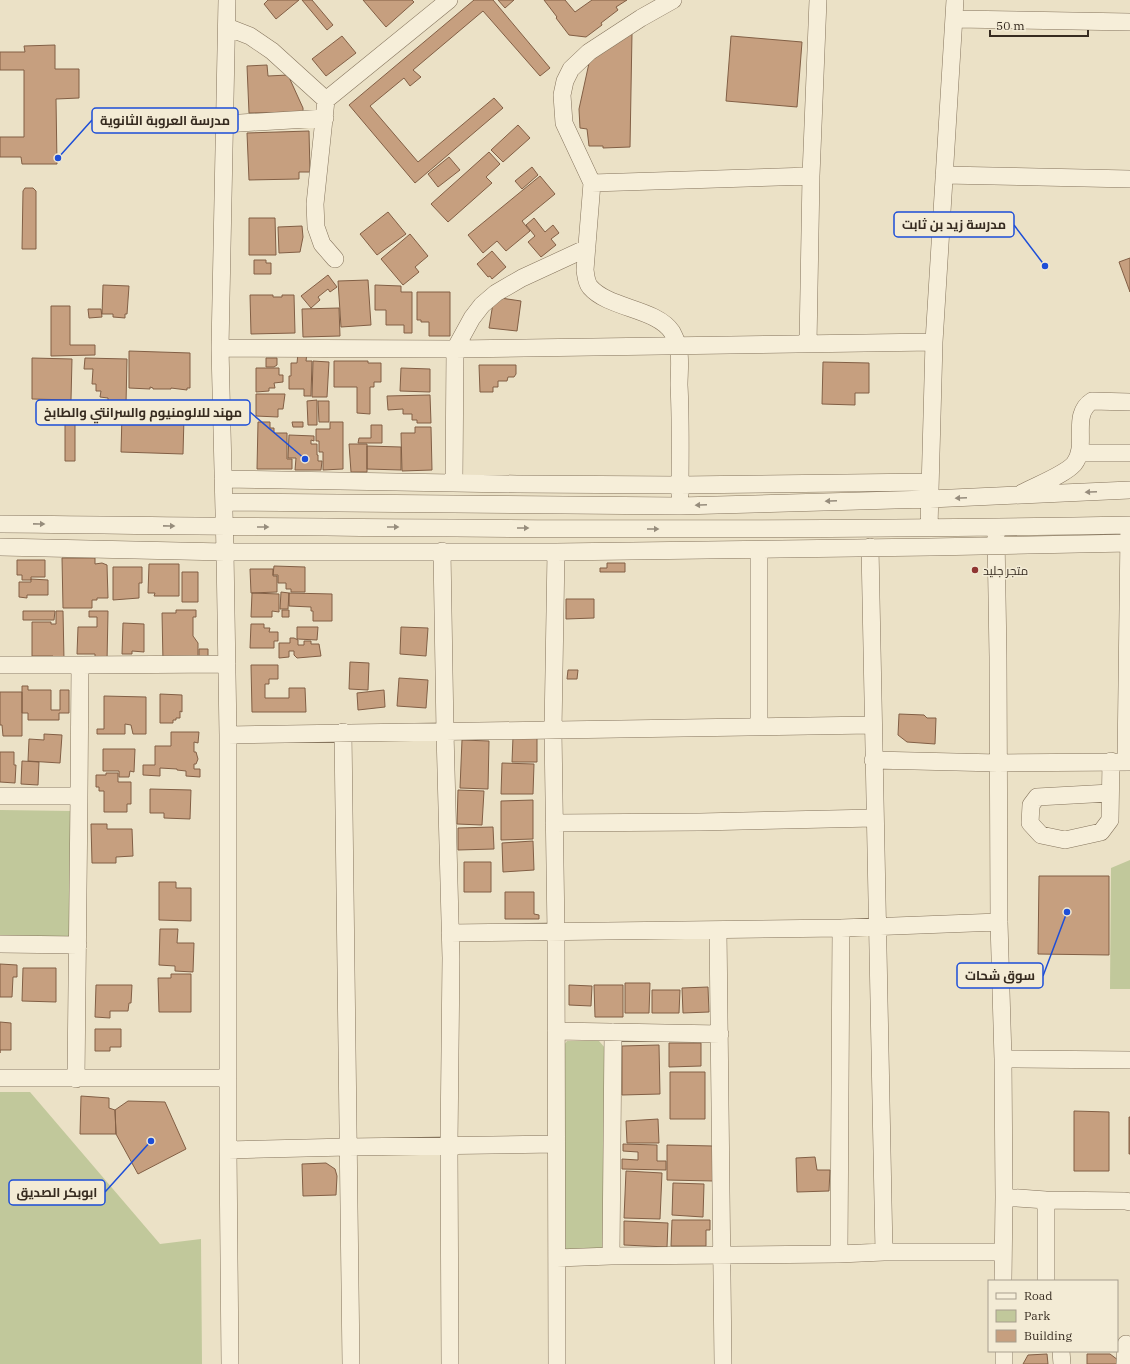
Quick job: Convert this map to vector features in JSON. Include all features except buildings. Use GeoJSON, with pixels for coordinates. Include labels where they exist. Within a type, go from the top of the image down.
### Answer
{"type":"FeatureCollection","features":[{"type":"Feature","properties":{"kind":"street"},"geometry":{"type":"LineString","coordinates":[[335,259],[322,244],[316,227],[315,204],[326,100],[449,0]]}},
{"type":"Feature","properties":{"kind":"street"},"geometry":{"type":"LineString","coordinates":[[673,0],[641,18],[589,52],[571,69],[565,81],[562,95],[564,123],[592,183],[585,270],[586,280],[590,287],[597,293],[611,301],[657,319],[667,325],[678,346],[681,428],[680,550]]}},
{"type":"Feature","properties":{"kind":"street"},"geometry":{"type":"LineString","coordinates":[[808,344],[811,176],[818,0]]}},
{"type":"Feature","properties":{"kind":"street"},"geometry":{"type":"LineString","coordinates":[[929,528],[934,342],[955,0]]}},
{"type":"Feature","properties":{"kind":"street"},"geometry":{"type":"LineString","coordinates":[[228,1],[220,348],[228,734],[228,1150],[230,1364]]}},
{"type":"Feature","properties":{"kind":"street"},"geometry":{"type":"LineString","coordinates":[[955,19],[1130,22]]}},
{"type":"Feature","properties":{"kind":"street"},"geometry":{"type":"LineString","coordinates":[[227,27],[250,36],[272,51],[326,100]]}},
{"type":"Feature","properties":{"kind":"street"},"geometry":{"type":"LineString","coordinates":[[224,124],[325,118]]}},
{"type":"Feature","properties":{"kind":"street"},"geometry":{"type":"LineString","coordinates":[[944,175],[1130,179]]}},
{"type":"Feature","properties":{"kind":"street"},"geometry":{"type":"LineString","coordinates":[[592,183],[811,176]]}},
{"type":"Feature","properties":{"kind":"street"},"geometry":{"type":"LineString","coordinates":[[454,482],[455,349],[472,318],[482,305],[496,293],[522,278],[587,248]]}},
{"type":"Feature","properties":{"kind":"street"},"geometry":{"type":"LineString","coordinates":[[220,348],[455,349],[934,342]]}},
{"type":"Feature","properties":{"kind":"street"},"geometry":{"type":"LineString","coordinates":[[1017,496],[1065,471],[1074,463],[1080,454],[1082,411],[1088,404],[1092,401],[1130,402]]}},
{"type":"Feature","properties":{"kind":"street"},"geometry":{"type":"LineString","coordinates":[[1080,454],[1130,453]]}},
{"type":"Feature","properties":{"kind":"street"},"geometry":{"type":"LineString","coordinates":[[223,479],[680,485],[930,482]]}},
{"type":"Feature","properties":{"kind":"street"},"geometry":{"type":"LineString","coordinates":[[224,502],[680,506],[1017,496],[1130,490]]}},
{"type":"Feature","properties":{"kind":"street"},"geometry":{"type":"LineString","coordinates":[[0,524],[680,529],[1130,526],[1122,761],[1110,793],[1110,820],[1101,832],[1065,840],[1041,835],[1030,823],[1031,805],[1037,797],[1110,793]]}},
{"type":"Feature","properties":{"kind":"street"},"geometry":{"type":"LineString","coordinates":[[996,528],[999,922],[1003,1059],[1003,1280]]}},
{"type":"Feature","properties":{"kind":"street"},"geometry":{"type":"LineString","coordinates":[[0,547],[225,552],[556,552],[1129,543]]}},
{"type":"Feature","properties":{"kind":"street"},"geometry":{"type":"LineString","coordinates":[[870,548],[872,725],[878,926],[884,1252]]}},
{"type":"Feature","properties":{"kind":"street"},"geometry":{"type":"LineString","coordinates":[[759,550],[759,726]]}},
{"type":"Feature","properties":{"kind":"street"},"geometry":{"type":"LineString","coordinates":[[442,551],[451,958],[449,1145],[450,1364]]}},
{"type":"Feature","properties":{"kind":"street"},"geometry":{"type":"LineString","coordinates":[[556,552],[553,730],[556,932],[557,1364]]}},
{"type":"Feature","properties":{"kind":"street"},"geometry":{"type":"LineString","coordinates":[[0,665],[80,666],[227,664]]}},
{"type":"Feature","properties":{"kind":"street"},"geometry":{"type":"LineString","coordinates":[[76,1079],[80,666]]}},
{"type":"Feature","properties":{"kind":"street"},"geometry":{"type":"LineString","coordinates":[[228,734],[872,725]]}},
{"type":"Feature","properties":{"kind":"street"},"geometry":{"type":"LineString","coordinates":[[343,732],[351,1364]]}},
{"type":"Feature","properties":{"kind":"street"},"geometry":{"type":"LineString","coordinates":[[873,760],[998,763],[1122,761]]}},
{"type":"Feature","properties":{"kind":"street"},"geometry":{"type":"LineString","coordinates":[[0,796],[79,796]]}},
{"type":"Feature","properties":{"kind":"street"},"geometry":{"type":"LineString","coordinates":[[554,823],[700,822],[874,818]]}},
{"type":"Feature","properties":{"kind":"street"},"geometry":{"type":"LineString","coordinates":[[450,933],[841,928],[999,922]]}},
{"type":"Feature","properties":{"kind":"street"},"geometry":{"type":"LineString","coordinates":[[839,1254],[841,928]]}},
{"type":"Feature","properties":{"kind":"street"},"geometry":{"type":"LineString","coordinates":[[718,930],[723,1364]]}},
{"type":"Feature","properties":{"kind":"street"},"geometry":{"type":"LineString","coordinates":[[0,944],[78,945]]}},
{"type":"Feature","properties":{"kind":"street"},"geometry":{"type":"LineString","coordinates":[[556,1031],[720,1034]]}},
{"type":"Feature","properties":{"kind":"street"},"geometry":{"type":"LineString","coordinates":[[611,1256],[613,1032]]}},
{"type":"Feature","properties":{"kind":"street"},"geometry":{"type":"LineString","coordinates":[[1003,1059],[1130,1060]]}},
{"type":"Feature","properties":{"kind":"street"},"geometry":{"type":"LineString","coordinates":[[0,1078],[228,1078]]}},
{"type":"Feature","properties":{"kind":"street"},"geometry":{"type":"LineString","coordinates":[[228,1150],[348,1146],[556,1144]]}},
{"type":"Feature","properties":{"kind":"street"},"geometry":{"type":"LineString","coordinates":[[1004,1197],[1046,1200],[1130,1202]]}},
{"type":"Feature","properties":{"kind":"street"},"geometry":{"type":"LineString","coordinates":[[1046,1200],[1046,1280]]}},
{"type":"Feature","properties":{"kind":"street"},"geometry":{"type":"LineString","coordinates":[[557,1258],[884,1252],[1003,1252]]}},
{"type":"Feature","properties":{"kind":"street"},"geometry":{"type":"LineString","coordinates":[[1124,1344],[1126,1364]]}},
{"type":"Feature","properties":{"kind":"street"},"geometry":{"type":"LineString","coordinates":[[1004,1352],[1004,1364]]}},
{"type":"Feature","properties":{"kind":"street"},"geometry":{"type":"LineString","coordinates":[[1061,1352],[1062,1364]]}},
{"type":"Feature","properties":{"kind":"green space"},"geometry":{"type":"Polygon","coordinates":[[[0,810],[72,811],[71,939],[0,938],[0,810]]]}},
{"type":"Feature","properties":{"kind":"green space"},"geometry":{"type":"Polygon","coordinates":[[[1130,860],[1130,989],[1110,989],[1111,868],[1130,860]]]}},
{"type":"Feature","properties":{"kind":"green space"},"geometry":{"type":"Polygon","coordinates":[[[567,1041],[599,1041],[606,1049],[607,1249],[566,1250],[563,1238],[561,1049],[567,1041]]]}},
{"type":"Feature","properties":{"kind":"green space"},"geometry":{"type":"Polygon","coordinates":[[[0,1092],[30,1092],[160,1244],[201,1239],[202,1364],[0,1364],[0,1092]]]}},
{"type":"Feature","properties":{"kind":"place","name":"مدرسة العروبة الثانوية"},"geometry":{"type":"Point","coordinates":[58,158]}},
{"type":"Feature","properties":{"kind":"place","name":"مدرسة زيد بن ثابت"},"geometry":{"type":"Point","coordinates":[1045,266]}},
{"type":"Feature","properties":{"kind":"place","name":"مهند للالومنيوم والسرانتي والطابخ"},"geometry":{"type":"Point","coordinates":[305,459]}},
{"type":"Feature","properties":{"kind":"place","name":"متجر جليد"},"geometry":{"type":"Point","coordinates":[975,570]}},
{"type":"Feature","properties":{"kind":"place","name":"سوق شحات"},"geometry":{"type":"Point","coordinates":[1067,912]}},
{"type":"Feature","properties":{"kind":"place","name":"ابوبكر الصديق"},"geometry":{"type":"Point","coordinates":[151,1141]}}]}
